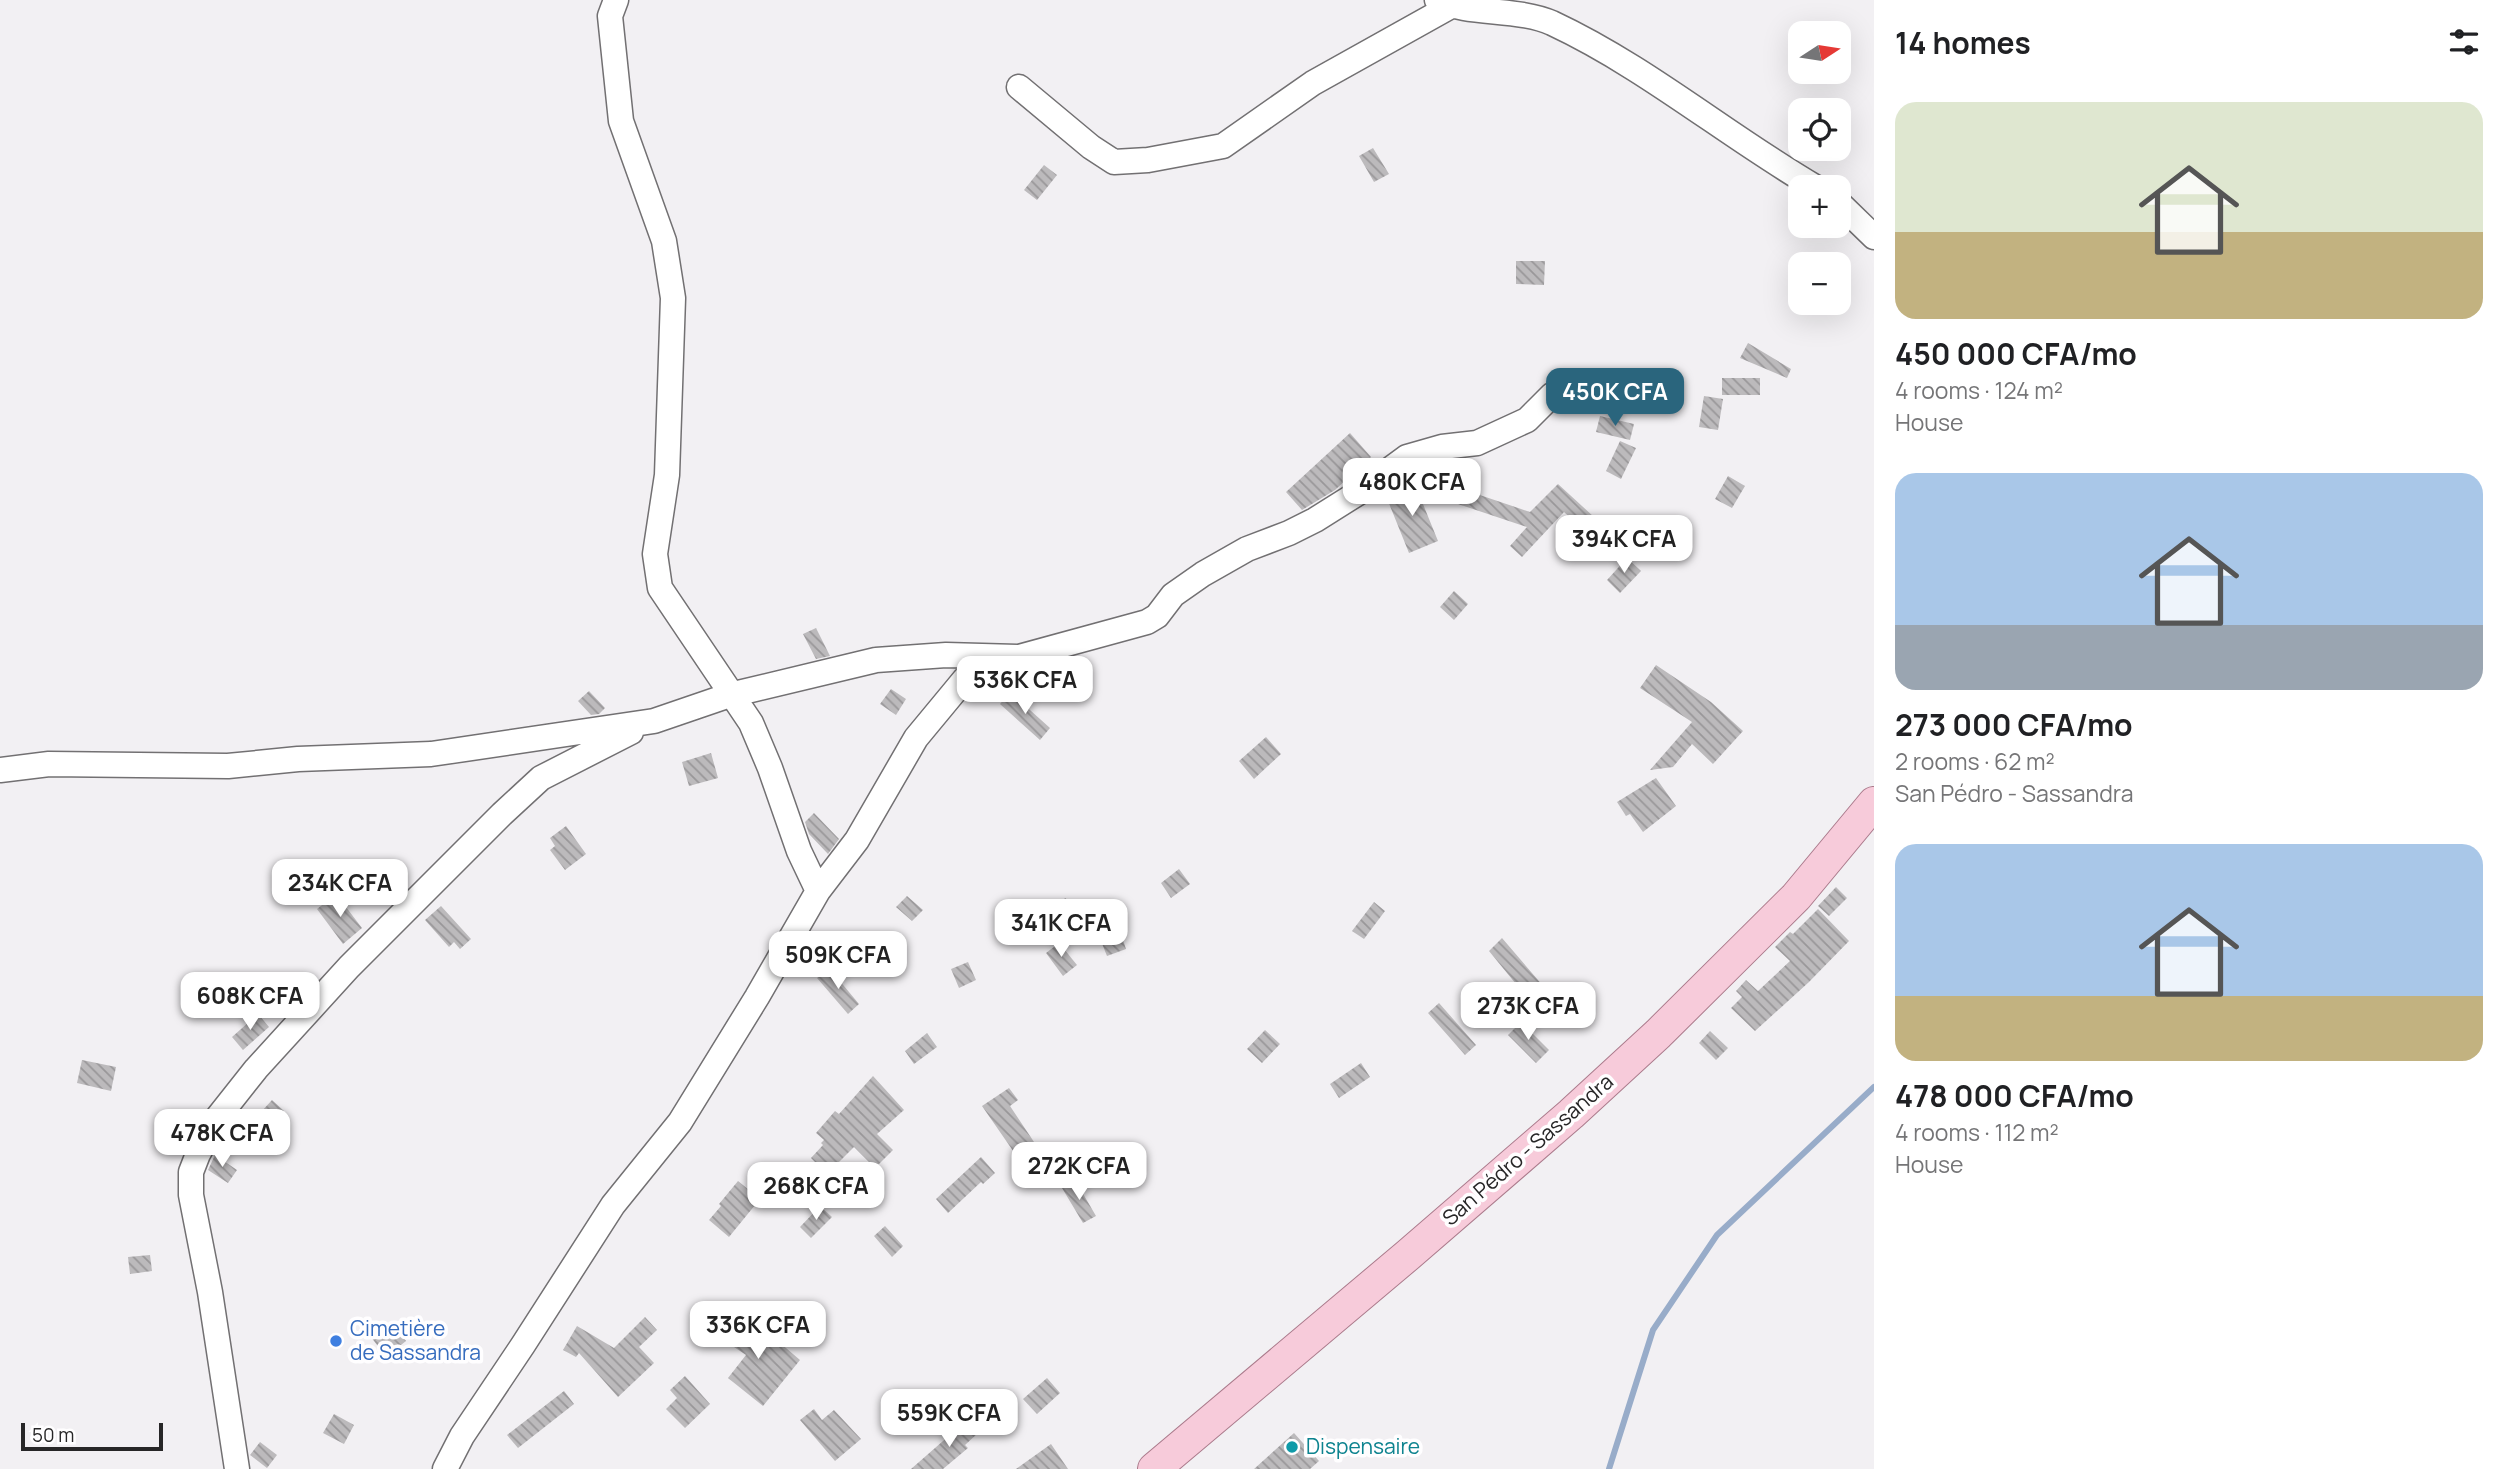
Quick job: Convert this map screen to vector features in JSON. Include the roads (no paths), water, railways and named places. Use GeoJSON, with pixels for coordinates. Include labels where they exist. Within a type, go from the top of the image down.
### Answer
{"type":"FeatureCollection","features":[{"type":"Feature","properties":{"kind":"main road","name":"San Pédro - Sassandra"},"geometry":{"type":"LineString","coordinates":[[1154,1469],[1571,1114],[1658,1034],[1796,897],[1874,803]]}},
{"type":"Feature","properties":{"kind":"street"},"geometry":{"type":"LineString","coordinates":[[616,0],[610,16],[621,121],[664,241],[673,298],[667,475],[655,554],[660,588],[751,723],[799,851],[818,891]]}},
{"type":"Feature","properties":{"kind":"street"},"geometry":{"type":"LineString","coordinates":[[1019,87],[1091,147],[1114,162],[1148,160],[1223,146],[1313,83],[1444,3],[1549,22],[1647,78],[1795,175]]}},
{"type":"Feature","properties":{"kind":"street"},"geometry":{"type":"LineString","coordinates":[[1851,215],[1874,237]]}},
{"type":"Feature","properties":{"kind":"street"},"geometry":{"type":"LineString","coordinates":[[237,1469],[210,1292],[191,1195],[191,1172],[218,1117],[256,1069],[349,967],[541,778],[597,747],[654,722],[730,695],[876,660],[946,655],[1019,657],[1147,622],[1157,615],[1173,595],[1203,574],[1247,549],[1315,520],[1359,493],[1407,457],[1441,447],[1477,443],[1527,421],[1552,396]]}},
{"type":"Feature","properties":{"kind":"street"},"geometry":{"type":"LineString","coordinates":[[445,1469],[461,1436],[523,1345],[612,1205],[680,1122],[818,891],[857,840],[916,738],[964,680],[988,657]]}},
{"type":"Feature","properties":{"kind":"street"},"geometry":{"type":"LineString","coordinates":[[0,770],[49,764],[228,766],[298,759],[431,754],[654,722]]}},
{"type":"Feature","properties":{"kind":"waterway"},"geometry":{"type":"LineString","coordinates":[[1609,1469],[1653,1330],[1717,1235],[1874,1087]]}},
{"type":"Feature","properties":{"kind":"place","name":"Cimetière de Sassandra"},"geometry":{"type":"Point","coordinates":[336,1341]}},
{"type":"Feature","properties":{"kind":"place","name":"Dispensaire"},"geometry":{"type":"Point","coordinates":[1292,1447]}}]}
